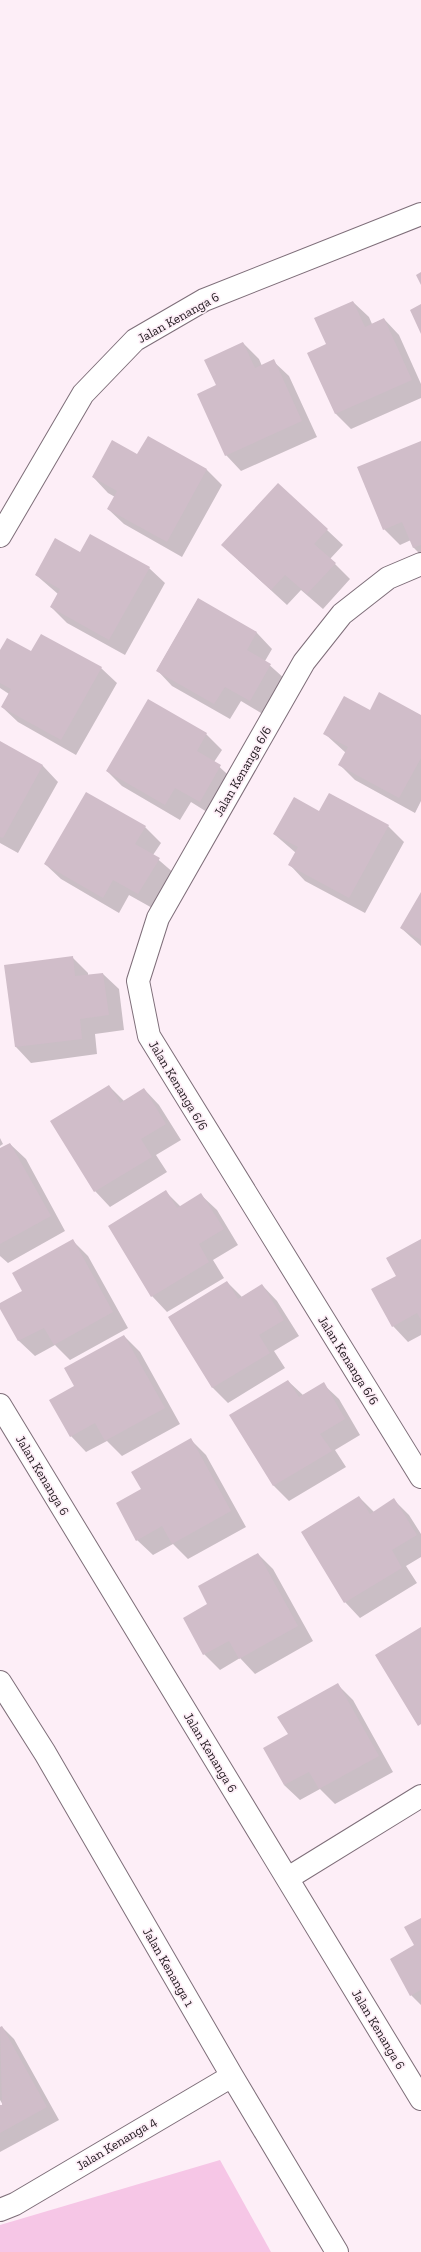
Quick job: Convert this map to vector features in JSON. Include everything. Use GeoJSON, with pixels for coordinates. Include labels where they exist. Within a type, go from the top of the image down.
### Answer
{"type":"FeatureCollection","features":[{"type":"Feature","properties":{"kind":"street","name":"Jalan Kenanga 6"},"geometry":{"type":"LineString","coordinates":[[0,536],[83,394],[135,340],[204,300],[421,214]]}},
{"type":"Feature","properties":{"kind":"street","name":"Jalan Kenanga 6/6"},"geometry":{"type":"LineString","coordinates":[[421,564],[388,578],[342,614],[304,662],[158,918],[138,981],[149,1036],[421,1477]]}},
{"type":"Feature","properties":{"kind":"street","name":"Jalan Kenanga 6"},"geometry":{"type":"LineString","coordinates":[[0,1405],[421,2099]]}},
{"type":"Feature","properties":{"kind":"street","name":"Jalan Kenanga 1"},"geometry":{"type":"LineString","coordinates":[[0,1682],[45,1753],[232,2076],[337,2252]]}},
{"type":"Feature","properties":{"kind":"street"},"geometry":{"type":"LineString","coordinates":[[288,1878],[421,1796]]}},
{"type":"Feature","properties":{"kind":"street","name":"Jalan Kenanga 4"},"geometry":{"type":"LineString","coordinates":[[0,2210],[15,2204],[232,2076]]}},
{"type":"Feature","properties":{"kind":"shaded area"},"geometry":{"type":"Polygon","coordinates":[[[220,2160],[271,2252],[0,2252],[0,2225],[220,2160]]]}},
{"type":"Feature","properties":{"kind":"building"},"geometry":{"type":"Polygon","coordinates":[[[421,272],[421,285],[416,275],[421,272]]]}},
{"type":"Feature","properties":{"kind":"building"},"geometry":{"type":"Polygon","coordinates":[[[353,301],[365,327],[384,318],[412,380],[335,414],[307,353],[326,344],[314,318],[353,301]]]}},
{"type":"Feature","properties":{"kind":"building"},"geometry":{"type":"Polygon","coordinates":[[[421,304],[421,334],[410,310],[421,304]]]}},
{"type":"Feature","properties":{"kind":"building"},"geometry":{"type":"Polygon","coordinates":[[[243,342],[255,368],[274,359],[302,421],[225,456],[197,394],[216,385],[204,360],[243,342]]]}},
{"type":"Feature","properties":{"kind":"building"},"geometry":{"type":"Polygon","coordinates":[[[148,436],[207,469],[167,542],[107,509],[117,491],[92,477],[112,440],[137,454],[148,436]]]}},
{"type":"Feature","properties":{"kind":"building"},"geometry":{"type":"Polygon","coordinates":[[[421,441],[421,545],[413,548],[402,522],[383,530],[357,467],[421,441]]]}},
{"type":"Feature","properties":{"kind":"building"},"geometry":{"type":"Polygon","coordinates":[[[278,483],[328,529],[314,544],[336,563],[307,594],[285,575],[271,590],[221,545],[278,483]]]}},
{"type":"Feature","properties":{"kind":"building"},"geometry":{"type":"Polygon","coordinates":[[[90,534],[150,567],[109,640],[50,607],[60,589],[35,575],[55,538],[80,552],[90,534]]]}},
{"type":"Feature","properties":{"kind":"building"},"geometry":{"type":"Polygon","coordinates":[[[198,598],[257,632],[247,650],[271,664],[250,701],[225,687],[214,704],[156,671],[198,598]]]}},
{"type":"Feature","properties":{"kind":"building"},"geometry":{"type":"Polygon","coordinates":[[[41,634],[102,667],[61,740],[1,707],[11,689],[0,683],[0,650],[7,638],[31,651],[41,634]]]}},
{"type":"Feature","properties":{"kind":"building"},"geometry":{"type":"Polygon","coordinates":[[[379,692],[421,715],[421,758],[399,798],[338,765],[348,747],[323,734],[344,696],[370,710],[379,692]]]}},
{"type":"Feature","properties":{"kind":"building"},"geometry":{"type":"Polygon","coordinates":[[[148,699],[207,733],[197,751],[221,765],[200,802],[175,788],[165,805],[106,771],[148,699]]]}},
{"type":"Feature","properties":{"kind":"building"},"geometry":{"type":"Polygon","coordinates":[[[0,741],[43,765],[3,838],[0,837],[0,741]]]}},
{"type":"Feature","properties":{"kind":"building"},"geometry":{"type":"Polygon","coordinates":[[[86,792],[146,826],[135,844],[160,858],[138,894],[113,880],[103,898],[44,864],[86,792]]]}},
{"type":"Feature","properties":{"kind":"building"},"geometry":{"type":"Polygon","coordinates":[[[329,793],[389,825],[349,898],[288,865],[298,847],[273,834],[294,797],[319,811],[329,793]]]}},
{"type":"Feature","properties":{"kind":"building"},"geometry":{"type":"Polygon","coordinates":[[[421,892],[421,940],[400,928],[421,892]]]}},
{"type":"Feature","properties":{"kind":"building"},"geometry":{"type":"Polygon","coordinates":[[[73,956],[75,976],[103,973],[109,1015],[80,1019],[82,1039],[15,1047],[4,965],[73,956]]]}},
{"type":"Feature","properties":{"kind":"building"},"geometry":{"type":"Polygon","coordinates":[[[109,1085],[120,1103],[144,1088],[166,1124],[141,1139],[152,1157],[94,1192],[50,1121],[109,1085]]]}},
{"type":"Feature","properties":{"kind":"building"},"geometry":{"type":"Polygon","coordinates":[[[10,1143],[51,1216],[0,1244],[0,1148],[10,1143]]]}},
{"type":"Feature","properties":{"kind":"building"},"geometry":{"type":"Polygon","coordinates":[[[166,1190],[177,1208],[201,1193],[224,1229],[199,1244],[209,1262],[151,1297],[108,1226],[166,1190]]]}},
{"type":"Feature","properties":{"kind":"building"},"geometry":{"type":"Polygon","coordinates":[[[73,1239],[113,1312],[54,1345],[44,1328],[18,1341],[0,1309],[0,1303],[22,1291],[12,1273],[73,1239]]]}},
{"type":"Feature","properties":{"kind":"building"},"geometry":{"type":"Polygon","coordinates":[[[421,1239],[421,1320],[417,1313],[392,1327],[371,1289],[396,1276],[386,1258],[421,1239]]]}},
{"type":"Feature","properties":{"kind":"building"},"geometry":{"type":"Polygon","coordinates":[[[227,1281],[238,1299],[262,1284],[284,1320],[259,1335],[270,1353],[212,1388],[168,1317],[227,1281]]]}},
{"type":"Feature","properties":{"kind":"building"},"geometry":{"type":"Polygon","coordinates":[[[124,1335],[165,1408],[105,1441],[95,1423],[70,1437],[49,1400],[74,1386],[64,1368],[124,1335]]]}},
{"type":"Feature","properties":{"kind":"building"},"geometry":{"type":"Polygon","coordinates":[[[288,1380],[299,1397],[324,1382],[345,1419],[320,1434],[332,1451],[273,1486],[229,1415],[288,1380]]]}},
{"type":"Feature","properties":{"kind":"building"},"geometry":{"type":"Polygon","coordinates":[[[191,1438],[231,1511],[172,1544],[162,1526],[136,1541],[116,1503],[141,1489],[131,1472],[191,1438]]]}},
{"type":"Feature","properties":{"kind":"building"},"geometry":{"type":"Polygon","coordinates":[[[359,1496],[370,1514],[394,1498],[417,1535],[392,1550],[402,1568],[344,1603],[301,1532],[359,1496]]]}},
{"type":"Feature","properties":{"kind":"building"},"geometry":{"type":"Polygon","coordinates":[[[258,1553],[298,1626],[239,1659],[229,1641],[203,1655],[183,1618],[207,1604],[198,1586],[258,1553]]]}},
{"type":"Feature","properties":{"kind":"building"},"geometry":{"type":"Polygon","coordinates":[[[421,1627],[421,1724],[418,1726],[375,1655],[421,1627]]]}},
{"type":"Feature","properties":{"kind":"building"},"geometry":{"type":"Polygon","coordinates":[[[338,1683],[379,1756],[319,1789],[309,1772],[284,1785],[263,1748],[288,1734],[277,1717],[338,1683]]]}},
{"type":"Feature","properties":{"kind":"building"},"geometry":{"type":"Polygon","coordinates":[[[421,1918],[421,1990],[410,1996],[390,1959],[414,1945],[404,1927],[421,1918]]]}},
{"type":"Feature","properties":{"kind":"building"},"geometry":{"type":"Polygon","coordinates":[[[2,2026],[47,2107],[0,2133],[0,2105],[2,2105],[0,2027],[2,2026]]]}}]}
